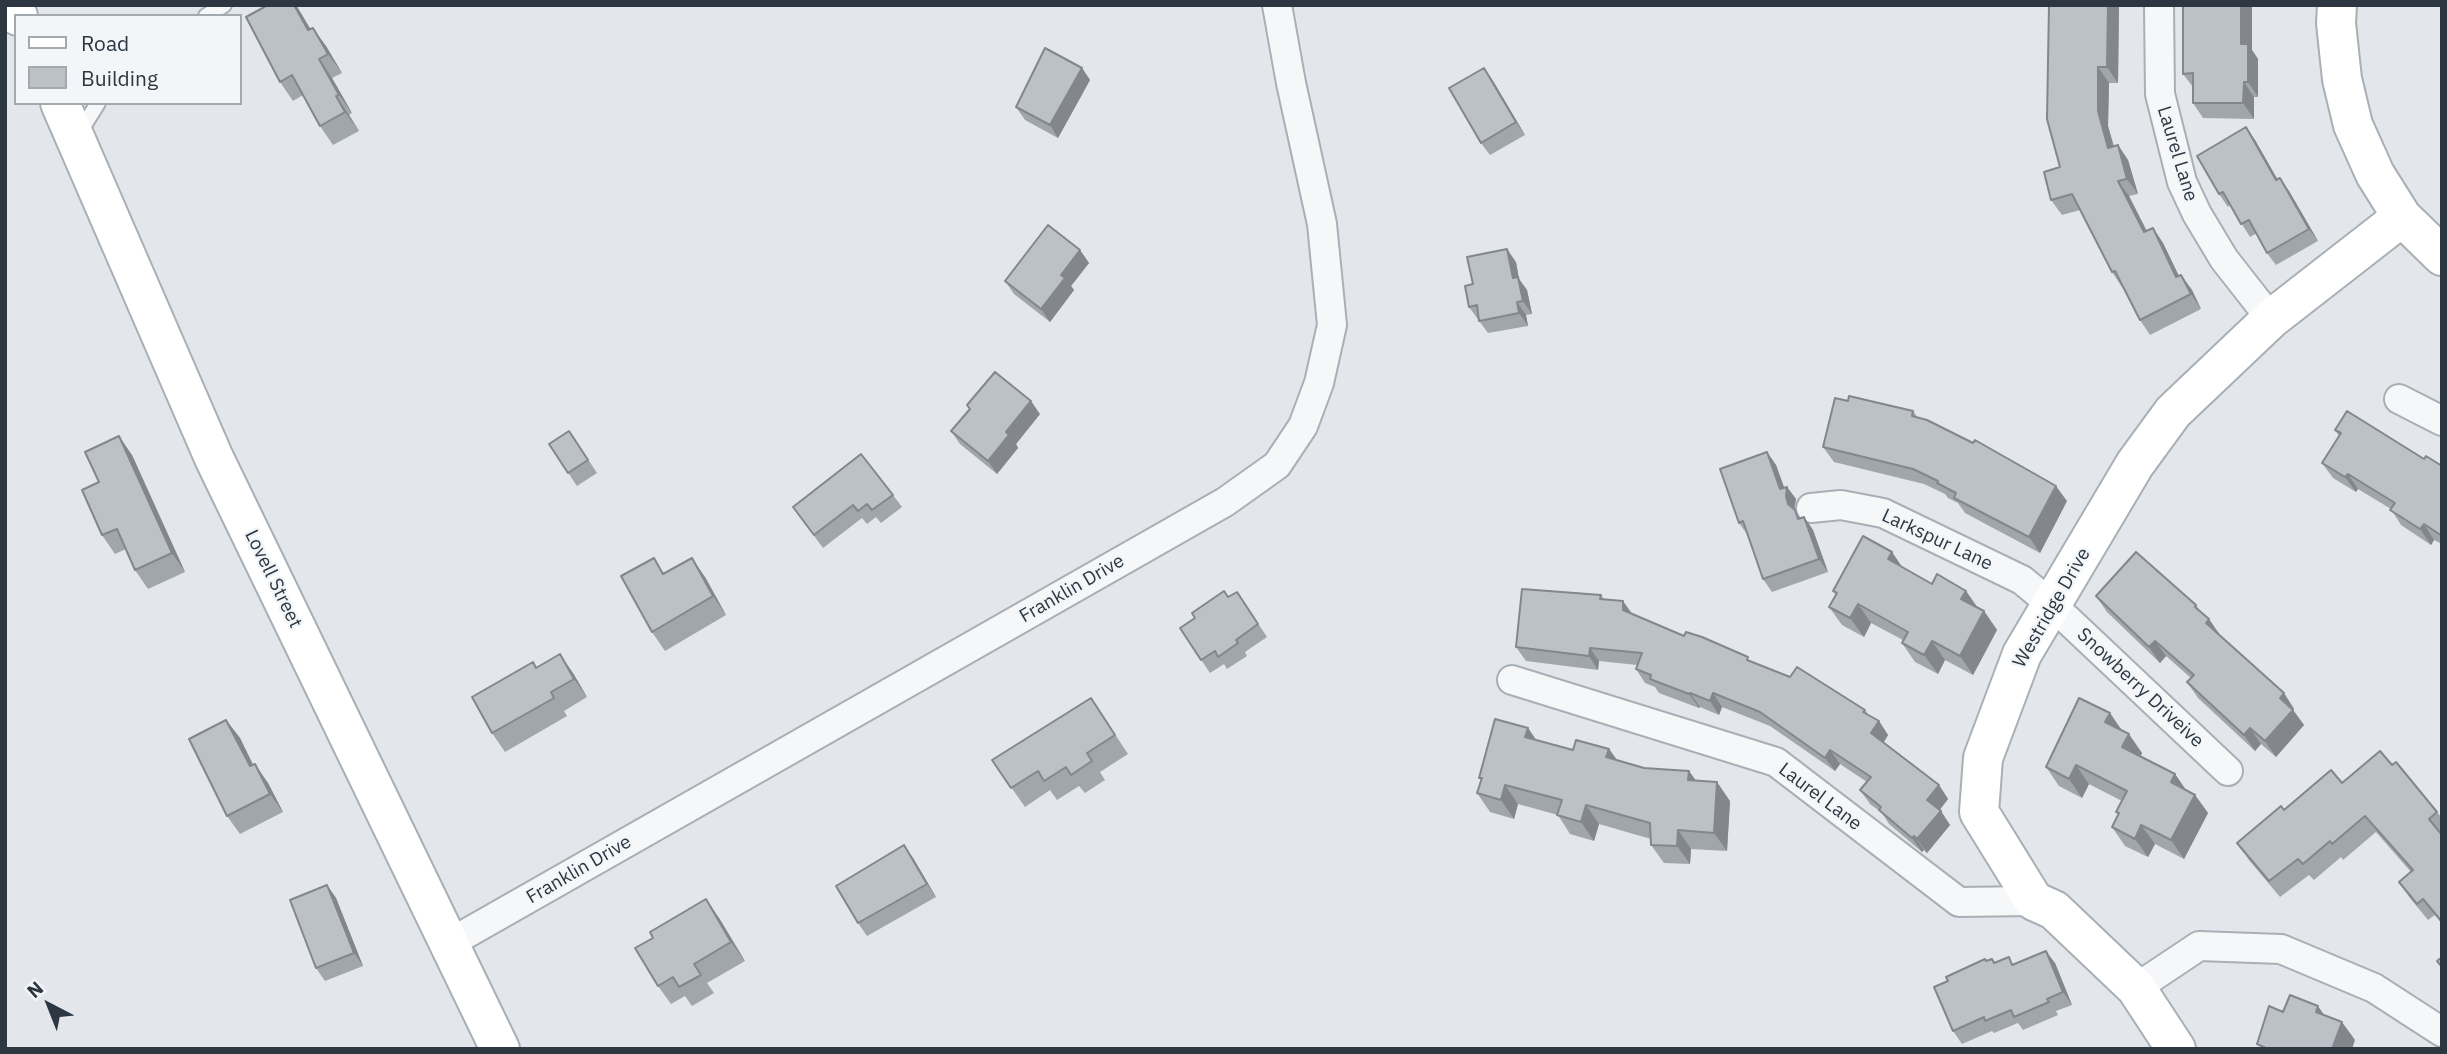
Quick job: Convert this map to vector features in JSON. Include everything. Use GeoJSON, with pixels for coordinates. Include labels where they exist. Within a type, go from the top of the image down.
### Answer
{"type":"FeatureCollection","features":[{"type":"Feature","properties":{"kind":"street","name":"Franklin Drive"},"geometry":{"type":"LineString","coordinates":[[449,944],[1225,502],[1277,465],[1303,426],[1319,383],[1332,325],[1322,224],[1277,5]]}},
{"type":"Feature","properties":{"kind":"street","name":"Laurel Lane"},"geometry":{"type":"LineString","coordinates":[[2159,5],[2160,94],[2182,182],[2197,214],[2224,259],[2271,320]]}},
{"type":"Feature","properties":{"kind":"street"},"geometry":{"type":"LineString","coordinates":[[2337,5],[2336,23],[2342,79],[2353,125],[2375,174],[2402,217],[2442,256]]}},
{"type":"Feature","properties":{"kind":"street","name":"Lovell Street"},"geometry":{"type":"LineString","coordinates":[[61,105],[214,457],[500,1049]]}},
{"type":"Feature","properties":{"kind":"street","name":"Westridge Drive"},"geometry":{"type":"LineString","coordinates":[[2176,1049],[2136,988],[2054,910],[2034,901],[1979,812],[1983,758],[2022,654],[2135,464],[2173,412],[2271,320],[2402,217]]}},
{"type":"Feature","properties":{"kind":"street"},"geometry":{"type":"LineString","coordinates":[[2399,399],[2442,421]]}},
{"type":"Feature","properties":{"kind":"street","name":"Larkspur Lane"},"geometry":{"type":"LineString","coordinates":[[1811,508],[1841,505],[1883,513],[2022,580],[2052,605]]}},
{"type":"Feature","properties":{"kind":"street","name":"Snowberry Driveive"},"geometry":{"type":"LineString","coordinates":[[2052,605],[2228,771]]}},
{"type":"Feature","properties":{"kind":"street","name":"Laurel Lane"},"geometry":{"type":"LineString","coordinates":[[1511,680],[1776,762],[1959,902],[2034,901]]}},
{"type":"Feature","properties":{"kind":"street"},"geometry":{"type":"LineString","coordinates":[[2136,988],[2199,946],[2281,949],[2374,988],[2442,1032]]}},
{"type":"Feature","properties":{"kind":"lane"},"geometry":{"type":"LineString","coordinates":[[76,139],[97,105]]}},
{"type":"Feature","properties":{"kind":"building"},"geometry":{"type":"Polygon","coordinates":[[[268,5],[294,5],[308,30],[313,28],[328,54],[319,59],[339,95],[336,96],[345,112],[320,126],[292,75],[280,82],[246,17],[268,5]]]}},
{"type":"Feature","properties":{"kind":"building"},"geometry":{"type":"Polygon","coordinates":[[[2049,5],[2108,5],[2107,67],[2098,67],[2098,111],[2108,148],[2118,145],[2127,179],[2118,181],[2144,232],[2153,228],[2176,277],[2181,275],[2191,294],[2140,320],[2072,194],[2051,200],[2044,172],[2060,167],[2047,119],[2049,5]]]}},
{"type":"Feature","properties":{"kind":"building"},"geometry":{"type":"Polygon","coordinates":[[[2183,5],[2241,5],[2241,44],[2248,44],[2248,82],[2244,82],[2243,103],[2193,103],[2193,73],[2183,74],[2183,5]]]}},
{"type":"Feature","properties":{"kind":"building"},"geometry":{"type":"Polygon","coordinates":[[[1045,48],[1082,68],[1050,125],[1016,107],[1045,48]]]}},
{"type":"Feature","properties":{"kind":"building"},"geometry":{"type":"Polygon","coordinates":[[[1484,68],[1516,122],[1481,143],[1449,88],[1484,68]]]}},
{"type":"Feature","properties":{"kind":"building"},"geometry":{"type":"Polygon","coordinates":[[[2246,127],[2276,180],[2280,178],[2309,229],[2267,253],[2249,220],[2241,224],[2223,192],[2219,194],[2197,156],[2246,127]]]}},
{"type":"Feature","properties":{"kind":"building"},"geometry":{"type":"Polygon","coordinates":[[[1048,225],[1080,250],[1061,275],[1065,278],[1041,309],[1005,281],[1048,225]]]}},
{"type":"Feature","properties":{"kind":"building"},"geometry":{"type":"Polygon","coordinates":[[[1507,249],[1513,278],[1518,277],[1523,301],[1517,302],[1519,313],[1479,321],[1477,305],[1469,307],[1465,286],[1473,284],[1467,257],[1507,249]]]}},
{"type":"Feature","properties":{"kind":"building"},"geometry":{"type":"Polygon","coordinates":[[[995,372],[1031,401],[1006,432],[1009,435],[988,461],[951,431],[970,409],[967,405],[995,372]]]}},
{"type":"Feature","properties":{"kind":"building"},"geometry":{"type":"Polygon","coordinates":[[[1849,396],[1913,411],[1912,416],[1927,420],[1973,443],[1975,440],[2056,486],[2029,537],[1954,498],[1956,493],[1913,469],[1823,447],[1835,398],[1848,401],[1849,396]]]}},
{"type":"Feature","properties":{"kind":"building"},"geometry":{"type":"Polygon","coordinates":[[[2347,411],[2424,459],[2426,456],[2442,466],[2442,536],[2424,524],[2420,529],[2390,510],[2395,503],[2348,474],[2345,477],[2322,463],[2341,433],[2335,430],[2347,411]]]}},
{"type":"Feature","properties":{"kind":"building"},"geometry":{"type":"Polygon","coordinates":[[[569,431],[588,460],[568,473],[549,444],[569,431]]]}},
{"type":"Feature","properties":{"kind":"building"},"geometry":{"type":"Polygon","coordinates":[[[119,436],[172,553],[135,570],[117,529],[102,535],[82,490],[99,482],[85,452],[119,436]]]}},
{"type":"Feature","properties":{"kind":"building"},"geometry":{"type":"Polygon","coordinates":[[[1767,452],[1780,489],[1787,487],[1788,504],[1795,510],[1798,519],[1804,517],[1819,559],[1763,579],[1743,521],[1739,523],[1720,469],[1767,452]]]}},
{"type":"Feature","properties":{"kind":"building"},"geometry":{"type":"Polygon","coordinates":[[[861,454],[893,495],[872,510],[867,504],[858,511],[853,505],[814,535],[793,507],[861,454]]]}},
{"type":"Feature","properties":{"kind":"building"},"geometry":{"type":"Polygon","coordinates":[[[1863,536],[1892,552],[1888,559],[1932,584],[1937,574],[1966,591],[1961,599],[1984,611],[1960,656],[1932,641],[1924,655],[1902,643],[1908,632],[1858,604],[1850,618],[1829,607],[1837,593],[1833,591],[1863,536]]]}},
{"type":"Feature","properties":{"kind":"building"},"geometry":{"type":"Polygon","coordinates":[[[2136,552],[2196,605],[2209,619],[2206,623],[2284,693],[2280,698],[2293,710],[2265,741],[2250,728],[2244,735],[2187,682],[2194,675],[2155,641],[2149,647],[2096,596],[2136,552]]]}},
{"type":"Feature","properties":{"kind":"building"},"geometry":{"type":"Polygon","coordinates":[[[654,558],[663,574],[692,558],[713,596],[652,632],[621,576],[654,558]]]}},
{"type":"Feature","properties":{"kind":"building"},"geometry":{"type":"Polygon","coordinates":[[[1522,589],[1601,595],[1600,599],[1623,601],[1623,610],[1684,636],[1686,632],[1702,637],[1748,657],[1747,660],[1790,677],[1797,667],[1879,721],[1871,733],[1939,785],[1927,800],[1941,811],[1917,839],[1914,836],[1912,838],[1860,790],[1871,777],[1830,750],[1825,758],[1760,712],[1713,693],[1710,701],[1650,679],[1651,675],[1636,669],[1642,653],[1590,648],[1589,656],[1516,647],[1522,589]]]}},
{"type":"Feature","properties":{"kind":"building"},"geometry":{"type":"Polygon","coordinates":[[[1224,591],[1228,597],[1237,592],[1258,624],[1218,657],[1215,651],[1201,660],[1180,628],[1195,618],[1192,613],[1224,591]]]}},
{"type":"Feature","properties":{"kind":"building"},"geometry":{"type":"Polygon","coordinates":[[[560,654],[574,679],[551,692],[554,698],[492,733],[472,697],[533,662],[536,668],[560,654]]]}},
{"type":"Feature","properties":{"kind":"building"},"geometry":{"type":"Polygon","coordinates":[[[1091,698],[1115,735],[1087,753],[1092,761],[1071,775],[1066,767],[1044,781],[1038,771],[1011,788],[992,760],[1091,698]]]}},
{"type":"Feature","properties":{"kind":"building"},"geometry":{"type":"Polygon","coordinates":[[[2079,698],[2110,713],[2105,722],[2129,734],[2122,747],[2175,774],[2171,782],[2195,795],[2171,840],[2141,825],[2135,839],[2112,827],[2127,791],[2076,765],[2069,779],[2046,767],[2079,698]]]}},
{"type":"Feature","properties":{"kind":"building"},"geometry":{"type":"Polygon","coordinates":[[[1495,719],[1528,728],[1525,737],[1573,750],[1576,740],[1609,749],[1606,757],[1644,768],[1689,771],[1688,780],[1717,782],[1714,833],[1678,830],[1677,846],[1651,845],[1650,823],[1586,805],[1581,822],[1557,815],[1562,800],[1505,785],[1501,800],[1477,793],[1495,719]]]}},
{"type":"Feature","properties":{"kind":"building"},"geometry":{"type":"Polygon","coordinates":[[[226,720],[250,766],[255,764],[270,794],[227,816],[189,739],[226,720]]]}},
{"type":"Feature","properties":{"kind":"building"},"geometry":{"type":"Polygon","coordinates":[[[2380,751],[2392,765],[2396,762],[2437,812],[2429,819],[2442,835],[2442,922],[2423,899],[2417,904],[2399,882],[2413,870],[2365,816],[2303,864],[2298,859],[2269,881],[2237,843],[2281,806],[2284,810],[2331,770],[2342,783],[2380,751]]]}},
{"type":"Feature","properties":{"kind":"building"},"geometry":{"type":"Polygon","coordinates":[[[904,845],[927,884],[858,923],[836,886],[904,845]]]}},
{"type":"Feature","properties":{"kind":"building"},"geometry":{"type":"Polygon","coordinates":[[[327,885],[354,953],[316,968],[290,900],[327,885]]]}},
{"type":"Feature","properties":{"kind":"building"},"geometry":{"type":"Polygon","coordinates":[[[706,899],[731,942],[694,964],[701,975],[679,987],[673,977],[658,986],[635,948],[653,938],[650,932],[706,899]]]}},
{"type":"Feature","properties":{"kind":"building"},"geometry":{"type":"Polygon","coordinates":[[[2046,951],[2063,992],[2047,999],[2049,1002],[2014,1017],[2011,1010],[1985,1021],[1984,1017],[1953,1031],[1934,987],[1948,981],[1946,977],[1985,959],[1992,959],[1994,963],[2009,957],[2012,965],[2046,951]]]}},
{"type":"Feature","properties":{"kind":"building"},"geometry":{"type":"Polygon","coordinates":[[[2290,995],[2318,1006],[2316,1012],[2342,1022],[2332,1049],[2268,1049],[2257,1044],[2269,1006],[2283,1012],[2290,995]]]}}]}
